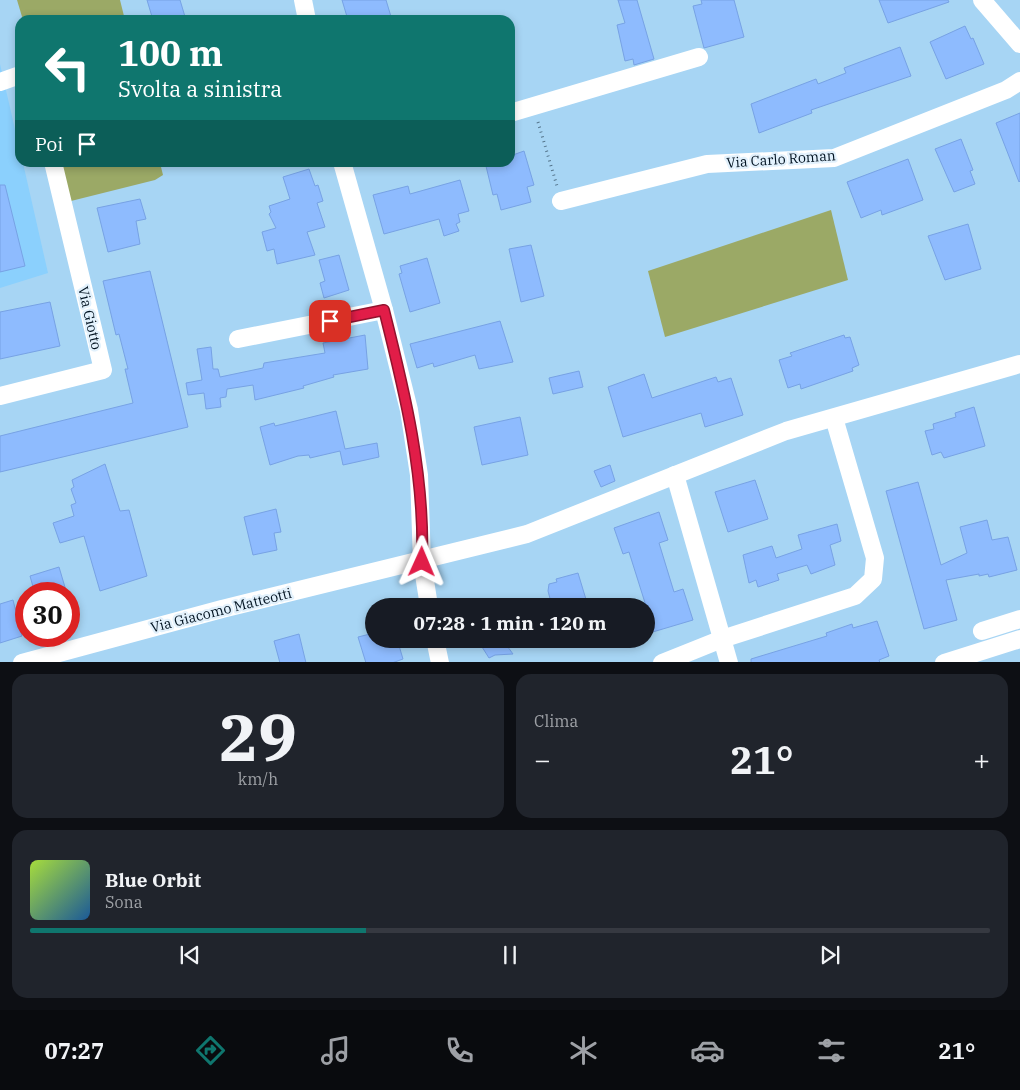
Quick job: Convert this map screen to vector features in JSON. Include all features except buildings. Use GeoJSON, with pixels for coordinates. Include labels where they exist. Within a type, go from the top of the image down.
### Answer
{"type":"FeatureCollection","features":[{"type":"Feature","properties":{"kind":"street"},"geometry":{"type":"LineString","coordinates":[[303,0],[306,15]]}},
{"type":"Feature","properties":{"kind":"street"},"geometry":{"type":"LineString","coordinates":[[982,0],[1020,44]]}},
{"type":"Feature","properties":{"kind":"street"},"geometry":{"type":"LineString","coordinates":[[515,112],[699,57]]}},
{"type":"Feature","properties":{"kind":"street"},"geometry":{"type":"LineString","coordinates":[[0,82],[15,77]]}},
{"type":"Feature","properties":{"kind":"street","name":"Via Carlo Roman"},"geometry":{"type":"LineString","coordinates":[[561,200],[708,164],[834,158],[1006,90],[1020,81]]}},
{"type":"Feature","properties":{"kind":"street","name":"Via Giotto"},"geometry":{"type":"LineString","coordinates":[[0,396],[102,370],[54,167]]}},
{"type":"Feature","properties":{"kind":"street"},"geometry":{"type":"LineString","coordinates":[[343,167],[384,310],[409,410],[419,475],[422,562],[428,598]]}},
{"type":"Feature","properties":{"kind":"street"},"geometry":{"type":"LineString","coordinates":[[238,339],[384,310]]}},
{"type":"Feature","properties":{"kind":"street","name":"Via Giacomo Matteotti"},"geometry":{"type":"LineString","coordinates":[[22,662],[222,609],[422,562],[527,534],[786,431],[1020,364]]}},
{"type":"Feature","properties":{"kind":"street"},"geometry":{"type":"LineString","coordinates":[[662,662],[722,639],[855,596],[873,579],[875,558],[834,418]]}},
{"type":"Feature","properties":{"kind":"street"},"geometry":{"type":"LineString","coordinates":[[675,475],[729,662]]}},
{"type":"Feature","properties":{"kind":"street"},"geometry":{"type":"LineString","coordinates":[[982,631],[1020,619]]}},
{"type":"Feature","properties":{"kind":"street"},"geometry":{"type":"LineString","coordinates":[[944,662],[1020,639]]}},
{"type":"Feature","properties":{"kind":"street"},"geometry":{"type":"LineString","coordinates":[[437,648],[440,662]]}},
{"type":"Feature","properties":{"kind":"path"},"geometry":{"type":"LineString","coordinates":[[534,106],[561,200]]}},
{"type":"Feature","properties":{"kind":"shaded area"},"geometry":{"type":"Polygon","coordinates":[[[0,64],[15,129],[15,167],[24,167],[48,273],[0,288],[0,64]]]}},
{"type":"Feature","properties":{"kind":"green space"},"geometry":{"type":"Polygon","coordinates":[[[17,0],[120,0],[124,15],[22,15],[17,0]]]}},
{"type":"Feature","properties":{"kind":"green space"},"geometry":{"type":"Polygon","coordinates":[[[62,167],[161,167],[163,175],[155,180],[71,201],[62,167]]]}},
{"type":"Feature","properties":{"kind":"green space"},"geometry":{"type":"Polygon","coordinates":[[[831,210],[848,280],[665,337],[648,271],[831,210]]]}},
{"type":"Feature","properties":{"kind":"route"},"geometry":{"type":"LineString","coordinates":[[330,321],[384,310],[409,410],[419,475],[422,511],[422,562]]}}]}
